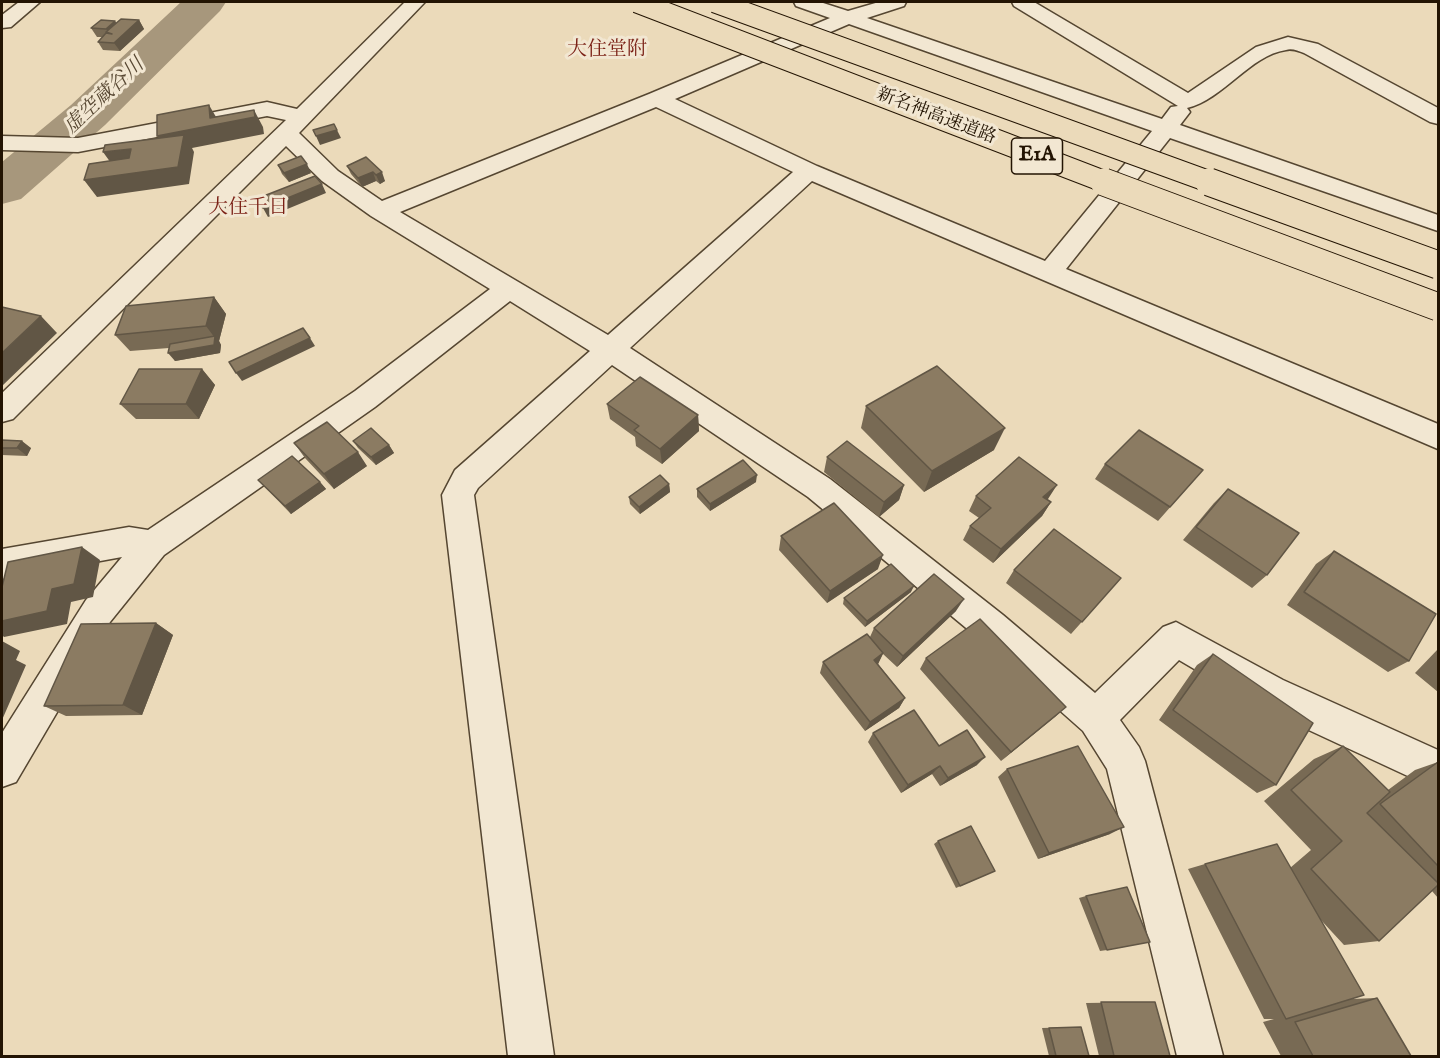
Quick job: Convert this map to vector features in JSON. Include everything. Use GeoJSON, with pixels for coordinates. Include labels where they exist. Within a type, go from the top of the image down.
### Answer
{"type":"FeatureCollection","features":[{"type":"Feature","properties":{"kind":"highway","name":"新名神高速道路"},"geometry":{"type":"LineString","coordinates":[[637,2],[1083,174],[1438,307]]}},
{"type":"Feature","properties":{"kind":"highway","name":"新名神高速道路"},"geometry":{"type":"LineString","coordinates":[[715,2],[1438,265]]}},
{"type":"Feature","properties":{"kind":"street"},"geometry":{"type":"LineString","coordinates":[[4,23],[30,2]]}},
{"type":"Feature","properties":{"kind":"street"},"geometry":{"type":"LineString","coordinates":[[2,411],[294,125],[415,2]]}},
{"type":"Feature","properties":{"kind":"street"},"geometry":{"type":"LineString","coordinates":[[803,2],[844,10],[1165,129],[1438,223]]}},
{"type":"Feature","properties":{"kind":"street"},"geometry":{"type":"LineString","coordinates":[[380,211],[657,99],[844,10],[897,2]]}},
{"type":"Feature","properties":{"kind":"street"},"geometry":{"type":"LineString","coordinates":[[1021,2],[1187,102]]}},
{"type":"Feature","properties":{"kind":"street"},"geometry":{"type":"LineString","coordinates":[[1050,272],[1187,102],[1202,96],[1269,48],[1290,43],[1311,48],[1438,117]]}},
{"type":"Feature","properties":{"kind":"street"},"geometry":{"type":"LineString","coordinates":[[657,99],[809,171],[1438,436]]}},
{"type":"Feature","properties":{"kind":"street"},"geometry":{"type":"LineString","coordinates":[[2,142],[78,145],[267,109],[294,125],[330,176],[380,211],[507,290],[611,350],[819,488],[990,626],[1096,718],[1125,760],[1200,1056]]}},
{"type":"Feature","properties":{"kind":"street"},"geometry":{"type":"LineString","coordinates":[[531,1056],[458,495],[466,479],[809,171]]}},
{"type":"Feature","properties":{"kind":"street"},"geometry":{"type":"LineString","coordinates":[[2,768],[98,611],[152,545],[365,399],[507,290]]}},
{"type":"Feature","properties":{"kind":"street"},"geometry":{"type":"LineString","coordinates":[[2,564],[129,541],[152,545]]}},
{"type":"Feature","properties":{"kind":"street"},"geometry":{"type":"LineString","coordinates":[[1096,718],[1176,639],[1270,693],[1426,764],[1438,774]]}},
{"type":"Feature","properties":{"kind":"building"},"geometry":{"type":"Polygon","coordinates":[[[121,19],[139,20],[114,43],[98,42],[106,33],[112,34],[106,32],[121,19]]]}},
{"type":"Feature","properties":{"kind":"building"},"geometry":{"type":"Polygon","coordinates":[[[101,20],[115,21],[106,29],[91,28],[101,20]]]}},
{"type":"Feature","properties":{"kind":"building"},"geometry":{"type":"Polygon","coordinates":[[[209,105],[210,118],[254,110],[255,117],[157,136],[157,115],[209,105]]]}},
{"type":"Feature","properties":{"kind":"building"},"geometry":{"type":"Polygon","coordinates":[[[334,124],[337,130],[316,136],[313,130],[334,124]]]}},
{"type":"Feature","properties":{"kind":"building"},"geometry":{"type":"Polygon","coordinates":[[[184,135],[178,167],[84,180],[89,164],[129,158],[131,149],[103,152],[105,145],[184,135]]]}},
{"type":"Feature","properties":{"kind":"building"},"geometry":{"type":"Polygon","coordinates":[[[301,156],[307,164],[284,173],[278,165],[301,156]]]}},
{"type":"Feature","properties":{"kind":"building"},"geometry":{"type":"Polygon","coordinates":[[[366,157],[382,172],[376,175],[373,172],[358,178],[347,166],[366,157]]]}},
{"type":"Feature","properties":{"kind":"building"},"geometry":{"type":"Polygon","coordinates":[[[315,176],[322,184],[263,208],[256,199],[315,176]]]}},
{"type":"Feature","properties":{"kind":"building"},"geometry":{"type":"Polygon","coordinates":[[[214,297],[206,326],[115,335],[126,306],[214,297]]]}},
{"type":"Feature","properties":{"kind":"building"},"geometry":{"type":"Polygon","coordinates":[[[2,307],[41,316],[2,353],[2,307]]]}},
{"type":"Feature","properties":{"kind":"building"},"geometry":{"type":"Polygon","coordinates":[[[303,328],[310,338],[236,373],[229,362],[303,328]]]}},
{"type":"Feature","properties":{"kind":"building"},"geometry":{"type":"Polygon","coordinates":[[[215,336],[214,345],[168,353],[170,344],[215,336]]]}},
{"type":"Feature","properties":{"kind":"building"},"geometry":{"type":"Polygon","coordinates":[[[937,366],[1005,428],[932,471],[866,406],[937,366]]]}},
{"type":"Feature","properties":{"kind":"building"},"geometry":{"type":"Polygon","coordinates":[[[139,369],[202,369],[186,404],[120,404],[139,369]]]}},
{"type":"Feature","properties":{"kind":"building"},"geometry":{"type":"Polygon","coordinates":[[[640,377],[698,415],[660,449],[634,430],[639,426],[607,404],[640,377]]]}},
{"type":"Feature","properties":{"kind":"building"},"geometry":{"type":"Polygon","coordinates":[[[327,422],[358,452],[324,474],[294,443],[327,422]]]}},
{"type":"Feature","properties":{"kind":"building"},"geometry":{"type":"Polygon","coordinates":[[[371,428],[389,445],[371,457],[353,441],[371,428]]]}},
{"type":"Feature","properties":{"kind":"building"},"geometry":{"type":"Polygon","coordinates":[[[1139,430],[1203,470],[1170,507],[1105,464],[1139,430]]]}},
{"type":"Feature","properties":{"kind":"building"},"geometry":{"type":"Polygon","coordinates":[[[2,440],[22,441],[17,448],[2,448],[2,440]]]}},
{"type":"Feature","properties":{"kind":"building"},"geometry":{"type":"Polygon","coordinates":[[[847,441],[904,485],[884,502],[827,457],[847,441]]]}},
{"type":"Feature","properties":{"kind":"building"},"geometry":{"type":"Polygon","coordinates":[[[292,456],[320,482],[285,506],[258,480],[292,456]]]}},
{"type":"Feature","properties":{"kind":"building"},"geometry":{"type":"Polygon","coordinates":[[[1019,457],[1057,485],[1043,497],[1051,502],[1001,549],[970,526],[991,508],[976,496],[1019,457]]]}},
{"type":"Feature","properties":{"kind":"building"},"geometry":{"type":"Polygon","coordinates":[[[743,460],[757,475],[710,504],[697,489],[743,460]]]}},
{"type":"Feature","properties":{"kind":"building"},"geometry":{"type":"Polygon","coordinates":[[[660,475],[669,484],[639,507],[629,497],[660,475]]]}},
{"type":"Feature","properties":{"kind":"building"},"geometry":{"type":"Polygon","coordinates":[[[1228,489],[1299,533],[1267,575],[1196,527],[1228,489]]]}},
{"type":"Feature","properties":{"kind":"building"},"geometry":{"type":"Polygon","coordinates":[[[834,503],[883,555],[830,591],[781,536],[834,503]]]}},
{"type":"Feature","properties":{"kind":"building"},"geometry":{"type":"Polygon","coordinates":[[[1054,529],[1121,578],[1082,622],[1014,570],[1054,529]]]}},
{"type":"Feature","properties":{"kind":"building"},"geometry":{"type":"Polygon","coordinates":[[[82,547],[74,584],[52,589],[47,611],[2,621],[2,587],[8,562],[82,547]]]}},
{"type":"Feature","properties":{"kind":"building"},"geometry":{"type":"Polygon","coordinates":[[[1334,551],[1436,614],[1409,661],[1304,592],[1334,551]]]}},
{"type":"Feature","properties":{"kind":"building"},"geometry":{"type":"Polygon","coordinates":[[[891,564],[914,586],[867,621],[844,598],[891,564]]]}},
{"type":"Feature","properties":{"kind":"building"},"geometry":{"type":"Polygon","coordinates":[[[934,574],[964,599],[903,656],[874,628],[934,574]]]}},
{"type":"Feature","properties":{"kind":"building"},"geometry":{"type":"Polygon","coordinates":[[[980,619],[1066,707],[1011,752],[926,658],[980,619]]]}},
{"type":"Feature","properties":{"kind":"building"},"geometry":{"type":"Polygon","coordinates":[[[156,623],[123,705],[44,706],[81,624],[156,623]]]}},
{"type":"Feature","properties":{"kind":"building"},"geometry":{"type":"Polygon","coordinates":[[[867,634],[883,653],[874,660],[905,698],[870,722],[823,662],[867,634]]]}},
{"type":"Feature","properties":{"kind":"building"},"geometry":{"type":"Polygon","coordinates":[[[1213,654],[1313,723],[1276,785],[1173,710],[1213,654]]]}},
{"type":"Feature","properties":{"kind":"building"},"geometry":{"type":"Polygon","coordinates":[[[914,710],[939,746],[967,730],[985,757],[948,778],[940,766],[908,785],[873,733],[914,710]]]}},
{"type":"Feature","properties":{"kind":"building"},"geometry":{"type":"Polygon","coordinates":[[[1078,746],[1124,827],[1049,853],[1007,769],[1078,746]]]}},
{"type":"Feature","properties":{"kind":"building"},"geometry":{"type":"Polygon","coordinates":[[[1343,746],[1390,792],[1367,813],[1438,883],[1379,941],[1311,869],[1342,841],[1291,790],[1343,746]]]}},
{"type":"Feature","properties":{"kind":"building"},"geometry":{"type":"Polygon","coordinates":[[[1438,762],[1438,866],[1380,804],[1438,762]]]}},
{"type":"Feature","properties":{"kind":"building"},"geometry":{"type":"Polygon","coordinates":[[[971,826],[995,871],[960,886],[938,841],[971,826]]]}},
{"type":"Feature","properties":{"kind":"building"},"geometry":{"type":"Polygon","coordinates":[[[1277,844],[1364,995],[1286,1019],[1205,864],[1277,844]]]}},
{"type":"Feature","properties":{"kind":"building"},"geometry":{"type":"Polygon","coordinates":[[[1127,887],[1150,942],[1107,950],[1086,896],[1127,887]]]}},
{"type":"Feature","properties":{"kind":"building"},"geometry":{"type":"Polygon","coordinates":[[[1377,998],[1411,1056],[1313,1056],[1295,1022],[1377,998]]]}},
{"type":"Feature","properties":{"kind":"building"},"geometry":{"type":"Polygon","coordinates":[[[1101,1002],[1155,1002],[1170,1056],[1114,1056],[1101,1002]]]}},
{"type":"Feature","properties":{"kind":"building"},"geometry":{"type":"Polygon","coordinates":[[[1081,1027],[1089,1056],[1056,1056],[1049,1028],[1081,1027]]]}},
{"type":"Feature","properties":{"kind":"waterway","name":"虚空蔵谷川"},"geometry":{"type":"LineString","coordinates":[[2,188],[88,115],[205,2]]}},
{"type":"Feature","properties":{"kind":"district","name":"大住堂附"},"geometry":{"type":"Point","coordinates":[607,51]}},
{"type":"Feature","properties":{"kind":"district","name":"大住千日"},"geometry":{"type":"Point","coordinates":[248,209]}}]}
